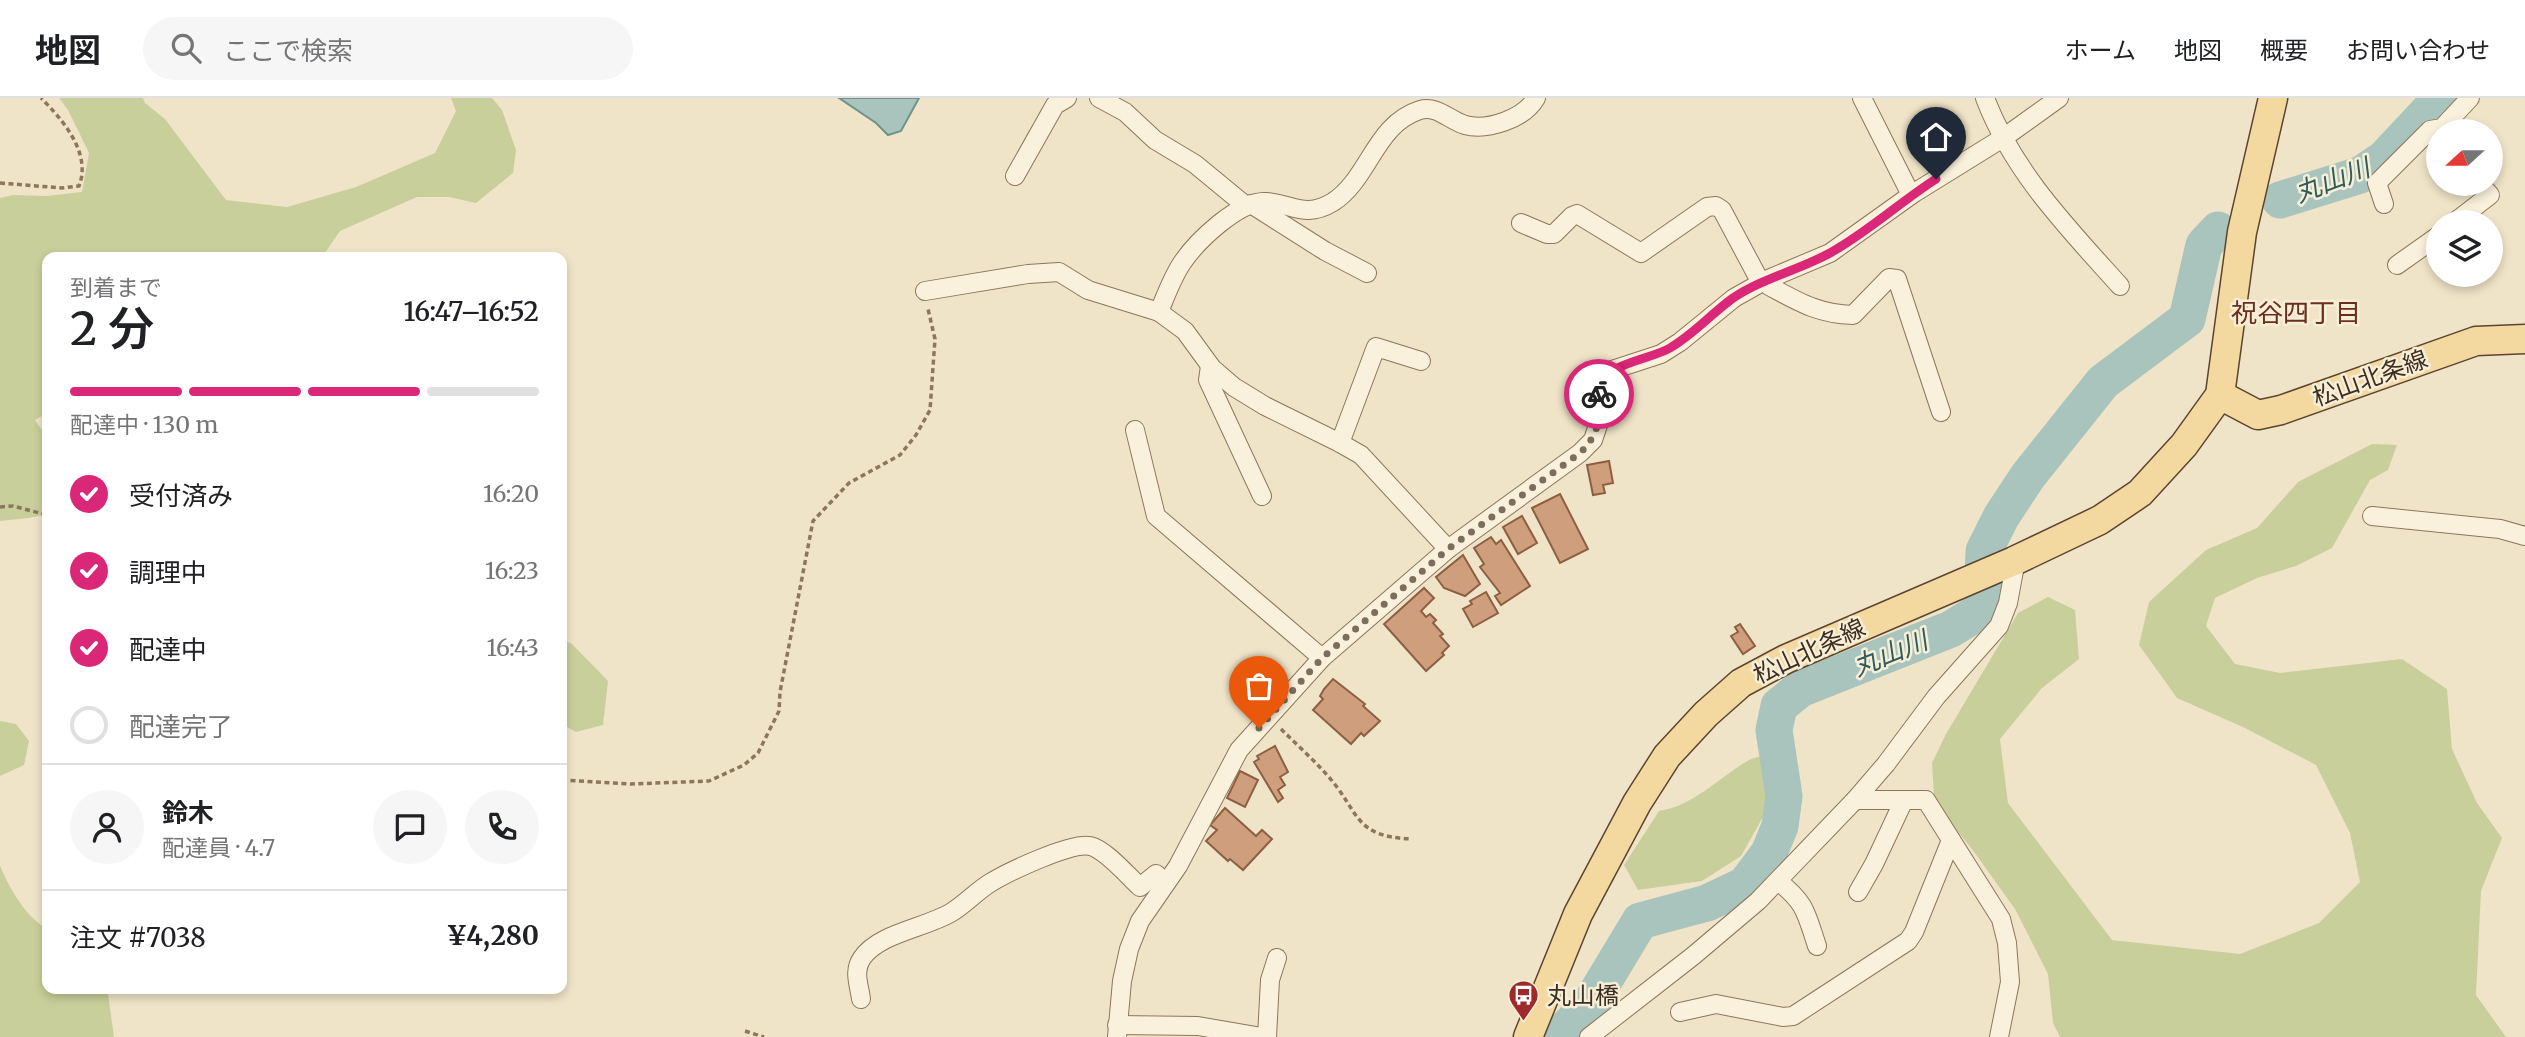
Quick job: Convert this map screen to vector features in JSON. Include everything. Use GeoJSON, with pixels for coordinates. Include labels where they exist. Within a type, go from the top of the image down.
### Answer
{"type":"FeatureCollection","features":[{"type":"Feature","properties":{"kind":"main road","name":"松山北条線"},"geometry":{"type":"LineString","coordinates":[[1530,1033],[1578,914],[1637,803],[1667,756],[1706,714],[1741,683],[1786,659],[2015,561],[2100,520],[2140,494],[2184,445],[2220,395],[2242,232],[2273,98]]}},
{"type":"Feature","properties":{"kind":"main road","name":"松山北条線"},"geometry":{"type":"LineString","coordinates":[[2220,395],[2258,415],[2281,410],[2476,341],[2525,339]]}},
{"type":"Feature","properties":{"kind":"street"},"geometry":{"type":"LineString","coordinates":[[1015,176],[1055,105],[1067,98]]}},
{"type":"Feature","properties":{"kind":"street"},"geometry":{"type":"LineString","coordinates":[[1099,98],[1125,112],[1155,140],[1195,164],[1248,206],[1367,273]]}},
{"type":"Feature","properties":{"kind":"street"},"geometry":{"type":"LineString","coordinates":[[1159,312],[1182,263],[1238,210],[1267,202],[1297,211],[1314,211],[1332,203],[1345,192],[1376,145],[1399,123],[1422,109],[1436,110],[1465,125],[1483,126],[1500,123],[1518,114],[1536,98]]}},
{"type":"Feature","properties":{"kind":"street"},"geometry":{"type":"LineString","coordinates":[[1862,98],[1911,195]]}},
{"type":"Feature","properties":{"kind":"street"},"geometry":{"type":"LineString","coordinates":[[1985,98],[2003,138],[2035,188],[2120,286]]}},
{"type":"Feature","properties":{"kind":"street"},"geometry":{"type":"LineString","coordinates":[[1260,1037],[1198,1026],[1117,1031],[1129,949],[1140,921],[1178,866],[1239,750],[1322,658],[1448,549],[1580,453],[1593,440],[1598,425],[1599,387],[1604,376],[1612,370],[1661,354],[1699,328],[1734,298],[1763,281],[1830,253],[1911,195],[2003,138],[2059,98]]}},
{"type":"Feature","properties":{"kind":"street"},"geometry":{"type":"LineString","coordinates":[[2453,119],[2470,98]]}},
{"type":"Feature","properties":{"kind":"street"},"geometry":{"type":"LineString","coordinates":[[2384,204],[2377,183],[2426,134]]}},
{"type":"Feature","properties":{"kind":"street"},"geometry":{"type":"LineString","coordinates":[[2471,210],[2489,196]]}},
{"type":"Feature","properties":{"kind":"street"},"geometry":{"type":"LineString","coordinates":[[1521,223],[1547,234],[1554,234],[1577,214],[1641,253],[1707,208],[1716,206],[1722,210],[1763,281],[1807,308],[1834,315],[1853,316],[1889,278],[1897,279],[1941,412]]}},
{"type":"Feature","properties":{"kind":"street"},"geometry":{"type":"LineString","coordinates":[[2397,265],[2426,244]]}},
{"type":"Feature","properties":{"kind":"street"},"geometry":{"type":"LineString","coordinates":[[925,291],[1028,274],[1059,272],[1088,290],[1159,312],[1185,331],[1210,366],[1234,387],[1265,407],[1361,455],[1448,549]]}},
{"type":"Feature","properties":{"kind":"street"},"geometry":{"type":"LineString","coordinates":[[1340,443],[1376,347],[1421,361]]}},
{"type":"Feature","properties":{"kind":"street"},"geometry":{"type":"LineString","coordinates":[[1210,366],[1208,380],[1262,496]]}},
{"type":"Feature","properties":{"kind":"street"},"geometry":{"type":"LineString","coordinates":[[1135,430],[1156,516],[1322,658]]}},
{"type":"Feature","properties":{"kind":"street"},"geometry":{"type":"LineString","coordinates":[[2372,516],[2500,529],[2525,536]]}},
{"type":"Feature","properties":{"kind":"street"},"geometry":{"type":"LineString","coordinates":[[1589,1037],[1758,901],[1855,800],[1936,697],[1998,626],[2008,603],[2015,561]]}},
{"type":"Feature","properties":{"kind":"street"},"geometry":{"type":"LineString","coordinates":[[1855,800],[1926,800],[2001,919],[2007,943],[2010,982],[1999,1037]]}},
{"type":"Feature","properties":{"kind":"street"},"geometry":{"type":"LineString","coordinates":[[1858,892],[1904,800]]}},
{"type":"Feature","properties":{"kind":"street"},"geometry":{"type":"LineString","coordinates":[[1680,1012],[1716,1004],[1783,1017],[1793,1016],[1908,941],[1951,840]]}},
{"type":"Feature","properties":{"kind":"street"},"geometry":{"type":"LineString","coordinates":[[862,999],[856,969],[863,956],[877,943],[953,911],[990,883],[1020,867],[1073,848],[1089,846],[1100,850],[1140,887],[1156,874],[1166,883]]}},
{"type":"Feature","properties":{"kind":"street"},"geometry":{"type":"LineString","coordinates":[[1778,881],[1797,896],[1817,946]]}},
{"type":"Feature","properties":{"kind":"street"},"geometry":{"type":"LineString","coordinates":[[1268,1037],[1270,980],[1277,958]]}},
{"type":"Feature","properties":{"kind":"path"},"geometry":{"type":"LineString","coordinates":[[0,183],[62,188],[79,186],[80,165],[70,131],[41,98]]}},
{"type":"Feature","properties":{"kind":"path"},"geometry":{"type":"LineString","coordinates":[[567,780],[631,784],[709,781],[744,765],[758,753],[779,711],[780,692],[813,522],[849,483],[900,455],[916,435],[930,410],[934,339],[925,291]]}},
{"type":"Feature","properties":{"kind":"path"},"geometry":{"type":"LineString","coordinates":[[0,507],[13,506],[42,514]]}},
{"type":"Feature","properties":{"kind":"path"},"geometry":{"type":"LineString","coordinates":[[1270,718],[1329,776],[1356,817],[1373,831],[1389,838],[1412,839]]}},
{"type":"Feature","properties":{"kind":"path"},"geometry":{"type":"LineString","coordinates":[[745,1031],[764,1037]]}},
{"type":"Feature","properties":{"kind":"green space"},"geometry":{"type":"Polygon","coordinates":[[[59,98],[143,98],[145,103],[165,119],[226,200],[287,207],[356,187],[435,153],[456,111],[451,98],[492,98],[502,110],[516,150],[513,173],[476,203],[449,197],[417,197],[340,231],[325,252],[42,252],[42,416],[35,420],[42,430],[42,515],[0,521],[0,198],[82,192],[89,153],[68,110],[59,98]]]}},
{"type":"Feature","properties":{"kind":"green space"},"geometry":{"type":"Polygon","coordinates":[[[2372,444],[2397,445],[2388,470],[2370,480],[2332,548],[2296,566],[2257,578],[2215,598],[2206,626],[2235,664],[2280,673],[2402,659],[2447,689],[2452,749],[2477,803],[2502,838],[2481,891],[2476,995],[2506,1037],[2060,1037],[2053,1023],[2048,974],[2015,909],[1949,821],[1934,795],[1932,763],[1946,734],[2018,613],[2048,597],[2075,610],[2079,659],[2042,688],[2000,739],[2008,803],[2112,940],[2240,954],[2319,923],[2360,882],[2350,833],[2316,765],[2245,728],[2177,698],[2139,645],[2149,602],[2206,550],[2257,528],[2298,482],[2372,444]]]}},
{"type":"Feature","properties":{"kind":"green space"},"geometry":{"type":"Polygon","coordinates":[[[567,642],[608,681],[603,725],[576,732],[567,727],[567,642]]]}},
{"type":"Feature","properties":{"kind":"green space"},"geometry":{"type":"Polygon","coordinates":[[[0,721],[16,724],[29,741],[24,765],[0,776],[0,721]]]}},
{"type":"Feature","properties":{"kind":"green space"},"geometry":{"type":"Polygon","coordinates":[[[1776,755],[1767,810],[1741,856],[1702,881],[1638,890],[1624,865],[1659,811],[1695,797],[1749,760],[1776,755]]]}},
{"type":"Feature","properties":{"kind":"green space"},"geometry":{"type":"Polygon","coordinates":[[[0,866],[19,901],[42,926],[42,994],[108,994],[114,1037],[0,1037],[0,866]]]}},
{"type":"Feature","properties":{"kind":"water"},"geometry":{"type":"Polygon","coordinates":[[[839,98],[919,98],[901,131],[888,135],[876,123],[839,98]]]}},
{"type":"Feature","properties":{"kind":"building"},"geometry":{"type":"Polygon","coordinates":[[[1609,461],[1613,483],[1603,485],[1605,493],[1593,495],[1587,465],[1609,461]]]}},
{"type":"Feature","properties":{"kind":"building"},"geometry":{"type":"Polygon","coordinates":[[[1560,494],[1588,549],[1560,563],[1532,508],[1560,494]]]}},
{"type":"Feature","properties":{"kind":"building"},"geometry":{"type":"Polygon","coordinates":[[[1522,516],[1537,543],[1518,554],[1503,527],[1522,516]]]}},
{"type":"Feature","properties":{"kind":"building"},"geometry":{"type":"Polygon","coordinates":[[[1491,537],[1496,544],[1501,540],[1530,586],[1501,605],[1495,596],[1500,593],[1480,567],[1484,564],[1474,548],[1491,537]]]}},
{"type":"Feature","properties":{"kind":"building"},"geometry":{"type":"Polygon","coordinates":[[[1463,555],[1480,584],[1465,596],[1444,588],[1436,577],[1463,555]]]}},
{"type":"Feature","properties":{"kind":"building"},"geometry":{"type":"Polygon","coordinates":[[[1424,588],[1434,598],[1421,611],[1426,617],[1430,614],[1436,620],[1433,623],[1449,646],[1442,653],[1444,655],[1426,671],[1384,624],[1424,588]]]}},
{"type":"Feature","properties":{"kind":"building"},"geometry":{"type":"Polygon","coordinates":[[[1486,592],[1498,613],[1473,627],[1463,609],[1472,604],[1470,601],[1486,592]]]}},
{"type":"Feature","properties":{"kind":"building"},"geometry":{"type":"Polygon","coordinates":[[[1740,624],[1755,646],[1743,654],[1731,636],[1738,632],[1735,627],[1740,624]]]}},
{"type":"Feature","properties":{"kind":"building"},"geometry":{"type":"Polygon","coordinates":[[[1333,679],[1365,704],[1363,706],[1380,721],[1364,736],[1361,733],[1351,744],[1313,710],[1323,699],[1320,696],[1333,679]]]}},
{"type":"Feature","properties":{"kind":"building"},"geometry":{"type":"Polygon","coordinates":[[[1275,746],[1288,772],[1280,777],[1285,785],[1278,790],[1283,798],[1278,802],[1254,762],[1259,759],[1257,756],[1275,746]]]}},
{"type":"Feature","properties":{"kind":"building"},"geometry":{"type":"Polygon","coordinates":[[[1240,771],[1258,780],[1245,807],[1227,798],[1240,771]]]}},
{"type":"Feature","properties":{"kind":"building"},"geometry":{"type":"Polygon","coordinates":[[[1225,808],[1256,836],[1262,830],[1272,839],[1243,870],[1230,859],[1228,861],[1206,841],[1217,830],[1210,825],[1225,808]]]}},
{"type":"Feature","properties":{"kind":"waterway","name":"丸山川"},"geometry":{"type":"LineString","coordinates":[[2280,200],[2360,175],[2384,159],[2441,98]]}},
{"type":"Feature","properties":{"kind":"waterway","name":"丸山川"},"geometry":{"type":"LineString","coordinates":[[1558,1037],[1590,1004],[1640,921],[1707,903],[1745,885],[1769,853],[1780,826],[1784,796],[1774,730],[1779,706],[1800,689],[1951,629],[1982,610],[1984,551],[2001,517],[2028,476],[2103,382],[2187,319],[2204,245],[2218,230]]}},
{"type":"Feature","properties":{"kind":"way so far"},"geometry":{"type":"LineString","coordinates":[[1259,728],[1322,658],[1448,549],[1580,453],[1593,440],[1598,425],[1599,394]]}},
{"type":"Feature","properties":{"kind":"place","name":"丸山橋"},"geometry":{"type":"Point","coordinates":[1524,1022]}},
{"type":"Feature","properties":{"kind":"district","name":"祝谷四丁目"},"geometry":{"type":"Point","coordinates":[2296,312]}},
{"type":"Feature","properties":{"kind":"route"},"geometry":{"type":"LineString","coordinates":[[1599,394],[1604,376],[1612,370],[1661,354],[1681,342],[1734,298],[1766,280],[1830,253],[1936,179]]}}]}
